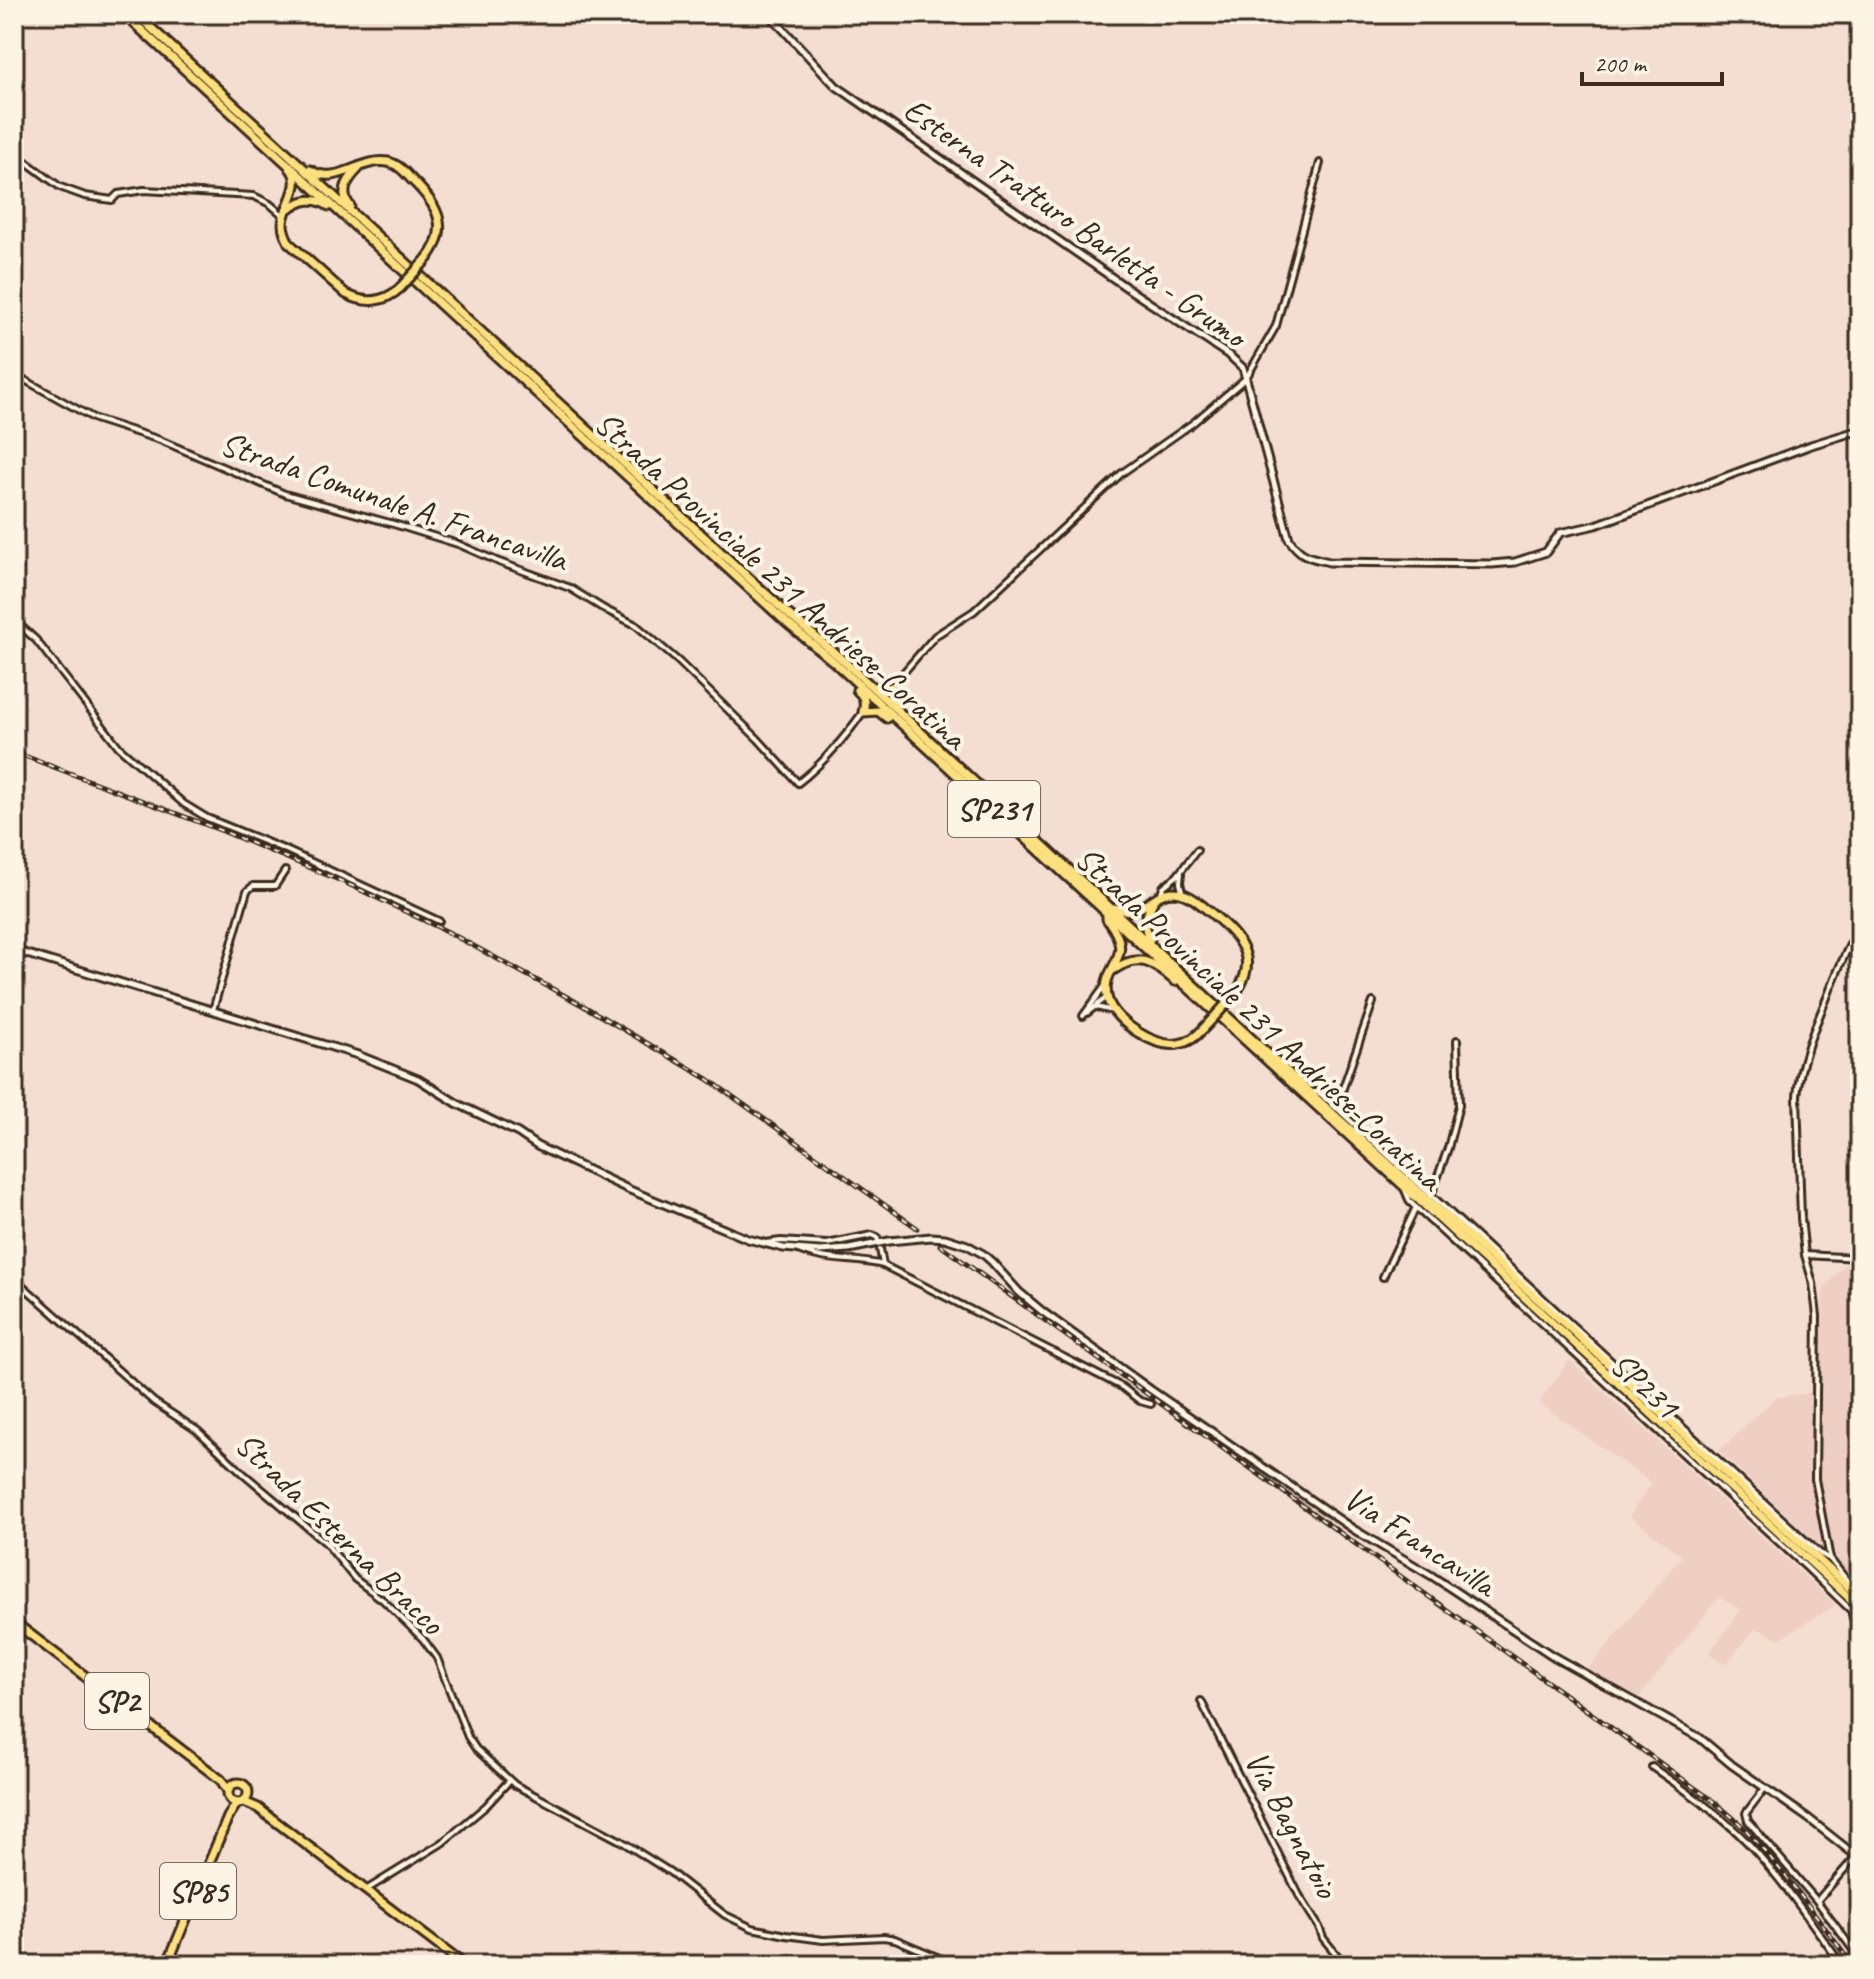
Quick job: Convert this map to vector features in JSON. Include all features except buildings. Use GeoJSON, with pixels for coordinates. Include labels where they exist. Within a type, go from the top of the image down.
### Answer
{"type":"FeatureCollection","features":[{"type":"Feature","properties":{"kind":"main road","name":"Strada Provinciale 231 Andriese-Coratina"},"geometry":{"type":"LineString","coordinates":[[124,14],[257,130]]}},
{"type":"Feature","properties":{"kind":"main road","name":"Strada Provinciale 231 Andriese-Coratina"},"geometry":{"type":"LineString","coordinates":[[136,14],[788,624],[834,658],[934,744],[1860,1597]]}},
{"type":"Feature","properties":{"kind":"main road"},"geometry":{"type":"LineString","coordinates":[[257,130],[278,140],[317,174],[330,176],[378,161],[390,162],[400,167],[430,198],[436,208],[439,230],[436,242],[425,261],[400,288],[376,301],[355,299],[289,243],[283,225],[295,184],[294,173],[267,148],[257,130]]}},
{"type":"Feature","properties":{"kind":"main road"},"geometry":{"type":"LineString","coordinates":[[360,168],[348,181],[345,200],[373,228],[380,243]]}},
{"type":"Feature","properties":{"kind":"main road"},"geometry":{"type":"LineString","coordinates":[[286,213],[303,200],[314,199],[325,203],[363,236],[380,243]]}},
{"type":"Feature","properties":{"kind":"main road","name":"Strada Provinciale 231 Andriese-Coratina"},"geometry":{"type":"LineString","coordinates":[[834,658],[1860,1608]]}},
{"type":"Feature","properties":{"kind":"main road"},"geometry":{"type":"LineString","coordinates":[[834,658],[877,689],[891,687],[894,705],[934,744]]}},
{"type":"Feature","properties":{"kind":"main road"},"geometry":{"type":"LineString","coordinates":[[834,658],[834,668],[862,694],[865,703],[863,712],[873,710],[882,713],[928,754],[943,762]]}},
{"type":"Feature","properties":{"kind":"main road"},"geometry":{"type":"LineString","coordinates":[[1095,892],[1114,907],[1125,911],[1145,907],[1157,897],[1172,892],[1200,904],[1241,943],[1247,970],[1243,981],[1204,1028],[1185,1042],[1165,1045],[1141,1034],[1116,1012],[1107,997],[1106,984],[1121,949],[1119,935],[1107,919],[1107,913]]}},
{"type":"Feature","properties":{"kind":"main road"},"geometry":{"type":"LineString","coordinates":[[1155,948],[1145,925],[1146,915],[1157,897]]}},
{"type":"Feature","properties":{"kind":"main road"},"geometry":{"type":"LineString","coordinates":[[1111,972],[1127,961],[1145,961],[1195,994]]}},
{"type":"Feature","properties":{"kind":"main road","name":"SP2"},"geometry":{"type":"LineString","coordinates":[[14,1622],[221,1780],[234,1783]]}},
{"type":"Feature","properties":{"kind":"main road","name":"SP2"},"geometry":{"type":"LineString","coordinates":[[221,1780],[228,1794]]}},
{"type":"Feature","properties":{"kind":"main road"},"geometry":{"type":"LineString","coordinates":[[258,1808],[240,1803],[228,1794],[234,1783],[244,1785],[258,1808],[464,1965]]}},
{"type":"Feature","properties":{"kind":"main road","name":"SP85"},"geometry":{"type":"LineString","coordinates":[[228,1794],[228,1817]]}},
{"type":"Feature","properties":{"kind":"main road"},"geometry":{"type":"LineString","coordinates":[[240,1803],[248,1794]]}},
{"type":"Feature","properties":{"kind":"main road","name":"SP85"},"geometry":{"type":"LineString","coordinates":[[167,1965],[228,1817],[240,1803]]}},
{"type":"Feature","properties":{"kind":"street","name":"Esterna Tratturo Barletta - Grumo"},"geometry":{"type":"LineString","coordinates":[[769,14],[836,86],[1230,356],[1243,368],[1289,539],[1298,552],[1308,557],[1329,562],[1515,562],[1546,552],[1560,533],[1596,525],[1811,445],[1860,430]]}},
{"type":"Feature","properties":{"kind":"street"},"geometry":{"type":"LineString","coordinates":[[14,153],[60,187],[85,196],[112,200],[118,194],[144,190],[254,196],[286,213]]}},
{"type":"Feature","properties":{"kind":"street"},"geometry":{"type":"LineString","coordinates":[[891,687],[935,636],[974,611],[1122,473],[1193,423],[1246,378],[1276,326],[1320,163]]}},
{"type":"Feature","properties":{"kind":"street","name":"Strada Comunale A. Francavilla"},"geometry":{"type":"LineString","coordinates":[[14,374],[95,419],[160,440],[285,494],[458,544],[570,588],[636,625],[758,739],[798,783],[834,751],[863,712]]}},
{"type":"Feature","properties":{"kind":"street"},"geometry":{"type":"LineString","coordinates":[[14,620],[36,640],[119,747],[184,804],[207,818],[288,851],[439,921]]}},
{"type":"Feature","properties":{"kind":"street"},"geometry":{"type":"LineString","coordinates":[[1157,897],[1197,850]]}},
{"type":"Feature","properties":{"kind":"street"},"geometry":{"type":"LineString","coordinates":[[1182,870],[1180,889],[1184,895]]}},
{"type":"Feature","properties":{"kind":"street"},"geometry":{"type":"LineString","coordinates":[[213,1010],[247,891],[253,886],[275,886],[285,871]]}},
{"type":"Feature","properties":{"kind":"street"},"geometry":{"type":"LineString","coordinates":[[1172,892],[1177,876]]}},
{"type":"Feature","properties":{"kind":"street"},"geometry":{"type":"LineString","coordinates":[[1171,880],[1172,892]]}},
{"type":"Feature","properties":{"kind":"street"},"geometry":{"type":"LineString","coordinates":[[1830,1559],[1815,1479],[1817,1316],[1813,1283],[1805,1255],[1798,1156],[1799,1077],[1846,949],[1860,926]]}},
{"type":"Feature","properties":{"kind":"street"},"geometry":{"type":"LineString","coordinates":[[14,950],[358,1055],[394,1069],[418,1079],[537,1146],[630,1190],[748,1239],[821,1258],[883,1265],[1122,1387],[1140,1401],[1151,1404]]}},
{"type":"Feature","properties":{"kind":"street"},"geometry":{"type":"LineString","coordinates":[[1093,1006],[1106,984]]}},
{"type":"Feature","properties":{"kind":"street"},"geometry":{"type":"LineString","coordinates":[[1093,1006],[1107,997]]}},
{"type":"Feature","properties":{"kind":"street"},"geometry":{"type":"LineString","coordinates":[[1336,1108],[1373,1002]]}},
{"type":"Feature","properties":{"kind":"street"},"geometry":{"type":"LineString","coordinates":[[1093,1006],[1116,1012]]}},
{"type":"Feature","properties":{"kind":"street"},"geometry":{"type":"LineString","coordinates":[[1431,1196],[1459,1105],[1457,1040]]}},
{"type":"Feature","properties":{"kind":"street"},"geometry":{"type":"LineString","coordinates":[[1309,1092],[1318,1092],[1336,1108],[1797,1533],[1830,1559],[1860,1597]]}},
{"type":"Feature","properties":{"kind":"street","name":"SP231"},"geometry":{"type":"LineString","coordinates":[[1402,1184],[1410,1202],[1860,1619]]}},
{"type":"Feature","properties":{"kind":"street"},"geometry":{"type":"LineString","coordinates":[[1383,1277],[1416,1207]]}},
{"type":"Feature","properties":{"kind":"street"},"geometry":{"type":"LineString","coordinates":[[764,1243],[827,1244],[872,1235],[878,1241]]}},
{"type":"Feature","properties":{"kind":"street","name":"Via Francavilla"},"geometry":{"type":"LineString","coordinates":[[820,1251],[931,1237],[967,1245],[992,1262],[1028,1300],[1151,1390],[1353,1529],[1432,1576],[1553,1656],[1700,1738],[1858,1858]]}},
{"type":"Feature","properties":{"kind":"street"},"geometry":{"type":"LineString","coordinates":[[880,1249],[883,1265]]}},
{"type":"Feature","properties":{"kind":"street"},"geometry":{"type":"LineString","coordinates":[[796,1250],[820,1251],[821,1258]]}},
{"type":"Feature","properties":{"kind":"street"},"geometry":{"type":"LineString","coordinates":[[1805,1255],[1860,1258]]}},
{"type":"Feature","properties":{"kind":"street","name":"Strada Esterna Bracco"},"geometry":{"type":"LineString","coordinates":[[14,1278],[154,1402],[198,1431],[326,1543],[355,1579],[383,1600],[423,1639],[437,1658],[468,1737],[476,1749],[525,1791],[621,1841],[670,1872],[725,1915],[752,1928],[823,1940],[884,1937],[956,1965]]}},
{"type":"Feature","properties":{"kind":"street"},"geometry":{"type":"LineString","coordinates":[[1854,1588],[1860,1582]]}},
{"type":"Feature","properties":{"kind":"street"},"geometry":{"type":"LineString","coordinates":[[1851,1611],[1860,1643]]}},
{"type":"Feature","properties":{"kind":"street","name":"Via Bagnatoio"},"geometry":{"type":"LineString","coordinates":[[1201,1701],[1299,1895],[1323,1938],[1345,1965]]}},
{"type":"Feature","properties":{"kind":"street"},"geometry":{"type":"LineString","coordinates":[[1652,1767],[1718,1816],[1749,1844],[1842,1965]]}},
{"type":"Feature","properties":{"kind":"street"},"geometry":{"type":"LineString","coordinates":[[366,1890],[442,1843],[486,1806],[510,1780]]}},
{"type":"Feature","properties":{"kind":"street"},"geometry":{"type":"LineString","coordinates":[[1765,1788],[1746,1817],[1817,1901],[1860,1959]]}},
{"type":"Feature","properties":{"kind":"street"},"geometry":{"type":"LineString","coordinates":[[1817,1901],[1858,1858]]}},
{"type":"Feature","properties":{"kind":"shaded area"},"geometry":{"type":"Polygon","coordinates":[[[1845,1264],[1860,1266],[1860,1577],[1857,1581],[1719,1451],[1775,1398],[1820,1391],[1823,1290],[1845,1264]]]}},
{"type":"Feature","properties":{"kind":"shaded area"},"geometry":{"type":"Polygon","coordinates":[[[1569,1360],[1836,1605],[1779,1639],[1756,1628],[1725,1665],[1709,1653],[1741,1610],[1719,1597],[1636,1701],[1586,1671],[1682,1556],[1629,1516],[1652,1483],[1539,1403],[1569,1360]]]}},
{"type":"Feature","properties":{"kind":"railway"},"geometry":{"type":"LineString","coordinates":[[14,752],[225,832],[346,883],[446,931],[582,1005],[708,1079],[917,1228]]}},
{"type":"Feature","properties":{"kind":"railway"},"geometry":{"type":"LineString","coordinates":[[940,1245],[1713,1801],[1745,1829],[1774,1862],[1852,1965]]}}]}
